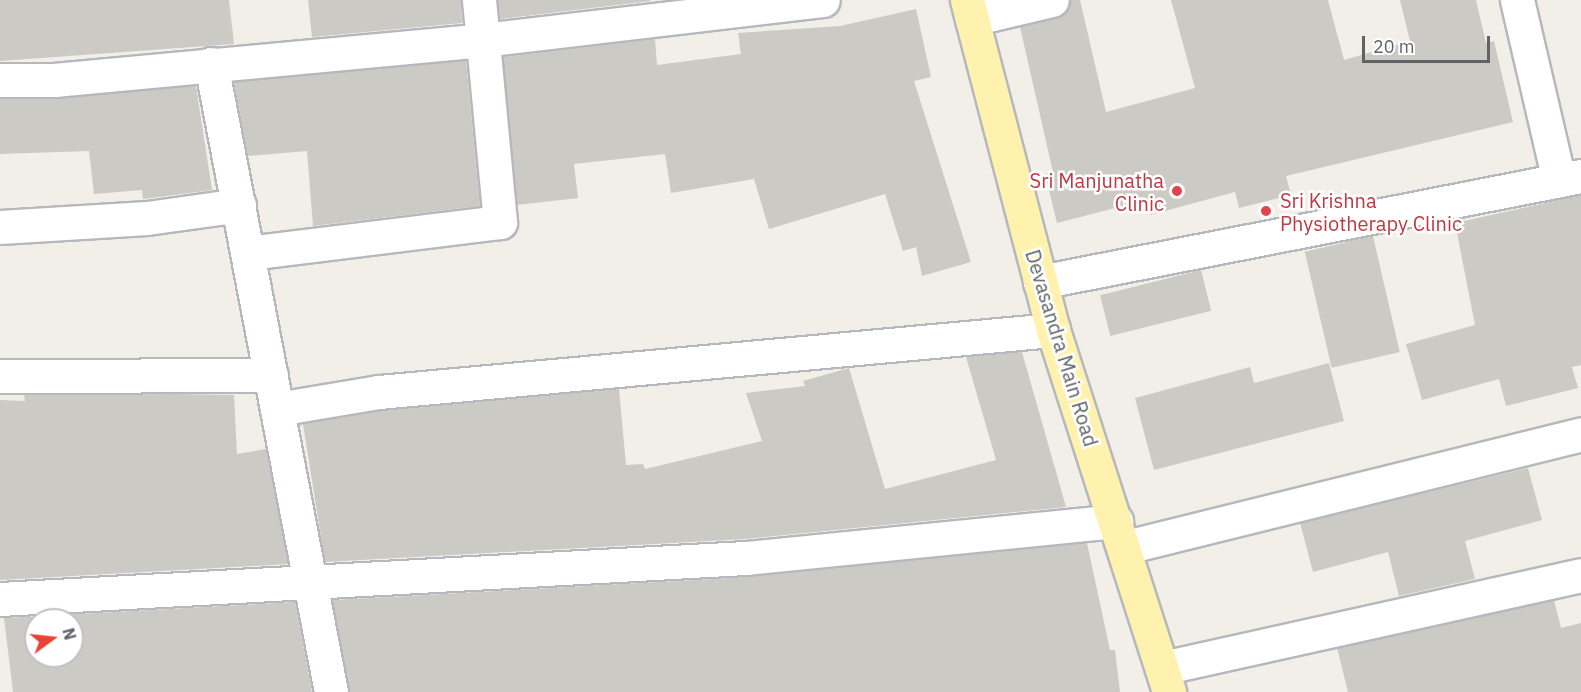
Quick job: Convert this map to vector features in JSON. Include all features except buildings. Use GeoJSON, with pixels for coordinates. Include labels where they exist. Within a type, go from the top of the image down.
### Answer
{"type":"FeatureCollection","features":[{"type":"Feature","properties":{"kind":"main road","name":"Devasandra Main Road"},"geometry":{"type":"LineString","coordinates":[[969,9],[1053,330],[1121,534],[1166,680]]}},
{"type":"Feature","properties":{"kind":"street"},"geometry":{"type":"LineString","coordinates":[[248,253],[500,222],[479,0]]}},
{"type":"Feature","properties":{"kind":"street"},"geometry":{"type":"LineString","coordinates":[[0,80],[54,80],[483,40],[823,0]]}},
{"type":"Feature","properties":{"kind":"street"},"geometry":{"type":"LineString","coordinates":[[969,9],[1052,0]]}},
{"type":"Feature","properties":{"kind":"street"},"geometry":{"type":"LineString","coordinates":[[1040,282],[1570,178],[1517,0]]}},
{"type":"Feature","properties":{"kind":"street"},"geometry":{"type":"LineString","coordinates":[[212,64],[331,692]]}},
{"type":"Feature","properties":{"kind":"street"},"geometry":{"type":"LineString","coordinates":[[0,227],[147,218],[238,205]]}},
{"type":"Feature","properties":{"kind":"street"},"geometry":{"type":"LineString","coordinates":[[277,409],[379,392],[1053,330]]}},
{"type":"Feature","properties":{"kind":"street"},"geometry":{"type":"LineString","coordinates":[[0,376],[271,375]]}},
{"type":"Feature","properties":{"kind":"street"},"geometry":{"type":"LineString","coordinates":[[0,599],[310,579],[746,558],[1121,534],[1581,434]]}},
{"type":"Feature","properties":{"kind":"street"},"geometry":{"type":"LineString","coordinates":[[1166,680],[1581,575]]}},
{"type":"Feature","properties":{"kind":"place","name":"Sri Manjunatha Clinic"},"geometry":{"type":"Point","coordinates":[1177,191]}},
{"type":"Feature","properties":{"kind":"place","name":"Sri Krishna Physiotherapy Clinic"},"geometry":{"type":"Point","coordinates":[1266,211]}}]}
